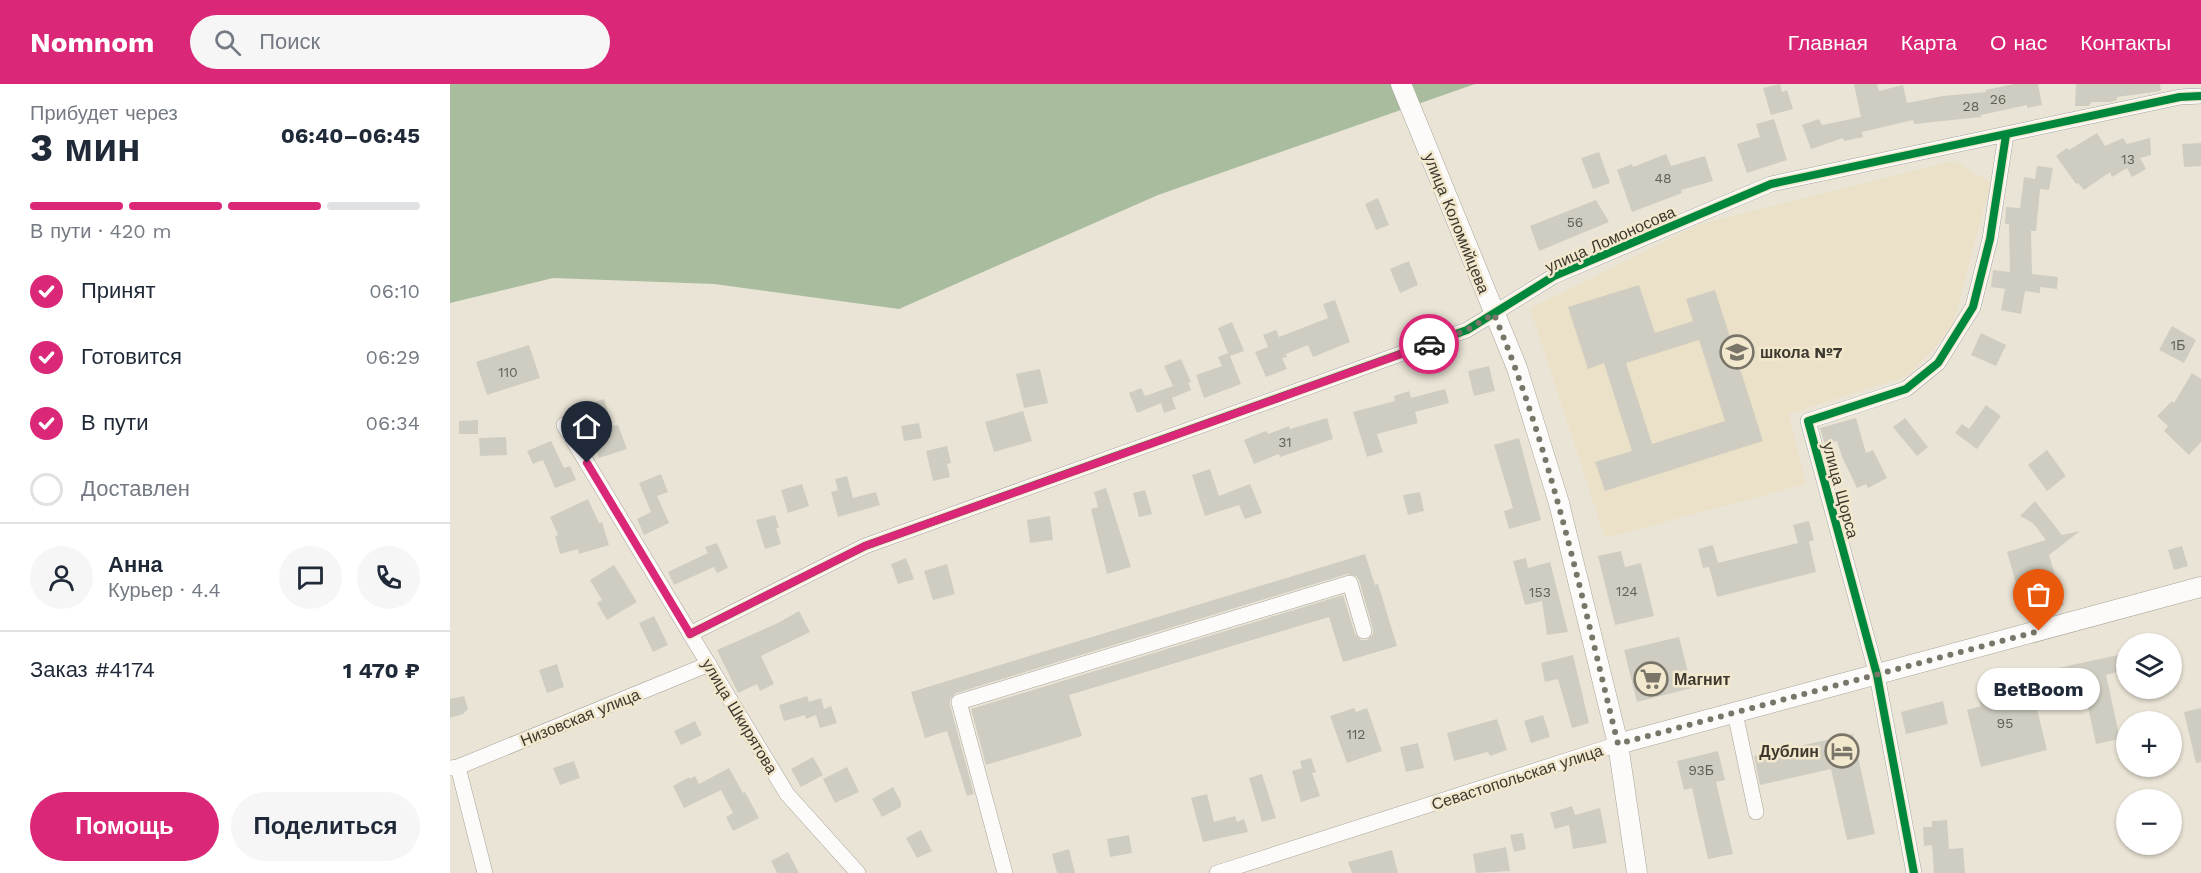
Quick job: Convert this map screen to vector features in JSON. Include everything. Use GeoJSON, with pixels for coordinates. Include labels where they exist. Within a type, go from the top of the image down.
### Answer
{"type":"FeatureCollection","features":[{"type":"Feature","properties":{"kind":"main road","name":"улица Коломийцева"},"geometry":{"type":"LineString","coordinates":[[1401,84],[1516,368],[1559,503],[1618,744],[1637,873]]}},
{"type":"Feature","properties":{"kind":"main road","name":"Севастопольская улица"},"geometry":{"type":"LineString","coordinates":[[1618,744],[2201,587]]}},
{"type":"Feature","properties":{"kind":"street","name":"улица Ломоносова"},"geometry":{"type":"LineString","coordinates":[[690,634],[865,546],[1467,330],[1554,276],[1772,184],[2180,97],[2201,96]]}},
{"type":"Feature","properties":{"kind":"street","name":"улица Щорса"},"geometry":{"type":"LineString","coordinates":[[1914,873],[1877,675],[1808,421],[1906,389],[1938,363],[1973,307],[1990,239],[2006,135]]}},
{"type":"Feature","properties":{"kind":"street","name":"улица Шкирятова"},"geometry":{"type":"LineString","coordinates":[[564,425],[787,794],[858,873]]}},
{"type":"Feature","properties":{"kind":"street"},"geometry":{"type":"LineString","coordinates":[[1005,873],[958,702],[1350,583],[1364,631]]}},
{"type":"Feature","properties":{"kind":"street","name":"Низовская улица"},"geometry":{"type":"LineString","coordinates":[[454,768],[709,664]]}},
{"type":"Feature","properties":{"kind":"street"},"geometry":{"type":"LineString","coordinates":[[1735,713],[1756,812]]}},
{"type":"Feature","properties":{"kind":"street","name":"Севастопольская улица"},"geometry":{"type":"LineString","coordinates":[[1217,873],[1618,744]]}},
{"type":"Feature","properties":{"kind":"street"},"geometry":{"type":"LineString","coordinates":[[454,768],[485,873]]}},
{"type":"Feature","properties":{"kind":"shaded area"},"geometry":{"type":"Polygon","coordinates":[[[450,84],[1475,84],[1158,195],[899,309],[714,284],[553,278],[450,303],[450,84]]]}},
{"type":"Feature","properties":{"kind":"shaded area","name":"школа №7"},"geometry":{"type":"Polygon","coordinates":[[[1954,161],[1991,182],[1952,329],[1908,376],[1789,414],[1806,484],[1605,538],[1530,308],[1698,225],[1954,161]]]}},
{"type":"Feature","properties":{"kind":"building"},"geometry":{"type":"Polygon","coordinates":[[[1780,84],[1782,92],[1787,90],[1793,109],[1771,115],[1763,88],[1780,84]]]}},
{"type":"Feature","properties":{"kind":"building"},"geometry":{"type":"Polygon","coordinates":[[[1854,84],[1877,84],[1879,91],[1903,85],[1907,103],[1943,96],[1986,92],[1986,90],[2014,84],[2038,84],[2042,105],[2027,108],[2027,105],[1981,115],[1981,117],[1914,124],[1913,120],[1862,132],[1863,137],[1844,141],[1843,138],[1811,149],[1802,125],[1819,119],[1822,125],[1861,117],[1854,84]]]}},
{"type":"Feature","properties":{"kind":"building"},"geometry":{"type":"Polygon","coordinates":[[[2076,84],[2160,84],[2161,91],[2117,97],[2117,100],[2110,102],[2091,102],[2089,106],[2075,106],[2076,84]]]}},
{"type":"Feature","properties":{"kind":"building"},"geometry":{"type":"Polygon","coordinates":[[[1774,119],[1787,160],[1747,173],[1737,144],[1760,137],[1756,124],[1774,119]]]}},
{"type":"Feature","properties":{"kind":"building"},"geometry":{"type":"Polygon","coordinates":[[[2097,133],[2105,146],[2123,138],[2127,144],[2150,138],[2151,155],[2140,158],[2146,169],[2132,177],[2127,168],[2112,177],[2110,172],[2084,190],[2078,183],[2076,184],[2056,156],[2097,133]]]}},
{"type":"Feature","properties":{"kind":"building"},"geometry":{"type":"Polygon","coordinates":[[[2201,143],[2201,166],[2184,167],[2182,144],[2201,143]]]}},
{"type":"Feature","properties":{"kind":"building"},"geometry":{"type":"Polygon","coordinates":[[[1599,152],[1610,183],[1593,189],[1581,158],[1599,152]]]}},
{"type":"Feature","properties":{"kind":"building"},"geometry":{"type":"Polygon","coordinates":[[[1666,154],[1671,166],[1705,156],[1713,181],[1681,190],[1682,193],[1632,212],[1617,170],[1632,164],[1633,167],[1666,154]]]}},
{"type":"Feature","properties":{"kind":"building"},"geometry":{"type":"Polygon","coordinates":[[[2037,166],[2053,168],[2049,190],[2040,189],[2036,231],[2031,231],[2032,274],[2058,277],[2057,289],[2040,287],[2040,293],[2025,291],[2021,314],[2001,310],[2005,289],[1991,287],[1993,270],[2010,272],[2009,224],[2005,224],[2006,207],[2020,208],[2024,177],[2035,179],[2037,166]]]}},
{"type":"Feature","properties":{"kind":"building"},"geometry":{"type":"Polygon","coordinates":[[[1378,198],[1389,225],[1376,230],[1365,204],[1378,198]]]}},
{"type":"Feature","properties":{"kind":"building"},"geometry":{"type":"Polygon","coordinates":[[[1596,200],[1609,222],[1539,251],[1530,226],[1596,200]]]}},
{"type":"Feature","properties":{"kind":"building"},"geometry":{"type":"Polygon","coordinates":[[[1409,261],[1418,285],[1400,293],[1390,269],[1409,261]]]}},
{"type":"Feature","properties":{"kind":"building"},"geometry":{"type":"Polygon","coordinates":[[[1639,285],[1655,333],[1693,321],[1686,299],[1715,290],[1763,441],[1605,491],[1595,462],[1632,451],[1604,363],[1588,369],[1568,307],[1639,285]],[[1699,340],[1626,363],[1652,444],[1725,421],[1699,340]]]}},
{"type":"Feature","properties":{"kind":"building"},"geometry":{"type":"Polygon","coordinates":[[[1335,300],[1350,342],[1313,357],[1308,345],[1286,354],[1287,357],[1282,358],[1287,369],[1266,377],[1255,352],[1268,347],[1263,335],[1276,330],[1279,337],[1328,318],[1323,304],[1335,300]]]}},
{"type":"Feature","properties":{"kind":"building"},"geometry":{"type":"Polygon","coordinates":[[[1232,322],[1244,351],[1230,356],[1241,384],[1204,398],[1196,375],[1222,366],[1218,357],[1228,353],[1218,328],[1232,322]]]}},
{"type":"Feature","properties":{"kind":"building"},"geometry":{"type":"Polygon","coordinates":[[[2172,326],[2196,340],[2184,363],[2159,350],[2172,326]]]}},
{"type":"Feature","properties":{"kind":"building"},"geometry":{"type":"Polygon","coordinates":[[[1981,333],[2006,345],[1996,366],[1971,355],[1981,333]]]}},
{"type":"Feature","properties":{"kind":"building"},"geometry":{"type":"Polygon","coordinates":[[[529,345],[540,378],[487,395],[476,362],[529,345]]]}},
{"type":"Feature","properties":{"kind":"building"},"geometry":{"type":"Polygon","coordinates":[[[1181,359],[1191,382],[1188,383],[1191,390],[1172,398],[1176,409],[1164,413],[1161,403],[1137,413],[1129,393],[1141,388],[1145,396],[1173,386],[1164,366],[1181,359]]]}},
{"type":"Feature","properties":{"kind":"building"},"geometry":{"type":"Polygon","coordinates":[[[1489,366],[1495,391],[1474,396],[1468,371],[1489,366]]]}},
{"type":"Feature","properties":{"kind":"building"},"geometry":{"type":"Polygon","coordinates":[[[1040,369],[1048,403],[1024,408],[1016,374],[1040,369]]]}},
{"type":"Feature","properties":{"kind":"building"},"geometry":{"type":"Polygon","coordinates":[[[2192,373],[2201,379],[2201,442],[2189,455],[2164,431],[2168,426],[2157,416],[2172,401],[2174,403],[2192,373]]]}},
{"type":"Feature","properties":{"kind":"building"},"geometry":{"type":"Polygon","coordinates":[[[1445,389],[1449,403],[1415,412],[1418,423],[1377,434],[1383,452],[1367,457],[1353,412],[1395,401],[1394,396],[1409,391],[1411,398],[1445,389]]]}},
{"type":"Feature","properties":{"kind":"building"},"geometry":{"type":"Polygon","coordinates":[[[604,399],[613,426],[618,425],[627,449],[599,458],[589,429],[583,431],[576,408],[604,399]]]}},
{"type":"Feature","properties":{"kind":"building"},"geometry":{"type":"Polygon","coordinates":[[[1986,405],[2001,416],[1977,449],[1955,433],[1962,424],[1969,429],[1986,405]]]}},
{"type":"Feature","properties":{"kind":"building"},"geometry":{"type":"Polygon","coordinates":[[[1023,411],[1032,441],[994,452],[985,422],[1023,411]]]}},
{"type":"Feature","properties":{"kind":"building"},"geometry":{"type":"Polygon","coordinates":[[[1327,418],[1333,439],[1280,457],[1279,454],[1254,464],[1244,440],[1266,431],[1268,434],[1289,426],[1290,429],[1327,418]]]}},
{"type":"Feature","properties":{"kind":"building"},"geometry":{"type":"Polygon","coordinates":[[[1856,418],[1866,453],[1873,450],[1887,478],[1868,488],[1866,484],[1857,488],[1837,441],[1825,445],[1820,428],[1856,418]]]}},
{"type":"Feature","properties":{"kind":"building"},"geometry":{"type":"Polygon","coordinates":[[[1905,418],[1928,447],[1917,456],[1893,427],[1905,418]]]}},
{"type":"Feature","properties":{"kind":"building"},"geometry":{"type":"Polygon","coordinates":[[[478,420],[478,434],[459,434],[459,421],[478,420]]]}},
{"type":"Feature","properties":{"kind":"building"},"geometry":{"type":"Polygon","coordinates":[[[919,423],[922,438],[904,441],[901,426],[919,423]]]}},
{"type":"Feature","properties":{"kind":"building"},"geometry":{"type":"Polygon","coordinates":[[[506,437],[507,455],[480,456],[479,438],[506,437]]]}},
{"type":"Feature","properties":{"kind":"building"},"geometry":{"type":"Polygon","coordinates":[[[1519,438],[1541,520],[1509,529],[1504,511],[1513,508],[1494,445],[1519,438]]]}},
{"type":"Feature","properties":{"kind":"building"},"geometry":{"type":"Polygon","coordinates":[[[551,441],[564,468],[570,466],[576,480],[555,488],[543,460],[533,464],[527,451],[551,441]]]}},
{"type":"Feature","properties":{"kind":"building"},"geometry":{"type":"Polygon","coordinates":[[[947,446],[951,463],[947,464],[950,477],[933,481],[926,451],[947,446]]]}},
{"type":"Feature","properties":{"kind":"building"},"geometry":{"type":"Polygon","coordinates":[[[2047,450],[2066,476],[2047,491],[2028,465],[2047,450]]]}},
{"type":"Feature","properties":{"kind":"building"},"geometry":{"type":"Polygon","coordinates":[[[1210,469],[1219,496],[1250,484],[1262,513],[1245,519],[1239,505],[1205,516],[1192,475],[1210,469]]]}},
{"type":"Feature","properties":{"kind":"building"},"geometry":{"type":"Polygon","coordinates":[[[661,474],[668,492],[657,496],[669,523],[644,535],[637,519],[651,512],[639,483],[661,474]]]}},
{"type":"Feature","properties":{"kind":"building"},"geometry":{"type":"Polygon","coordinates":[[[847,476],[853,498],[876,492],[880,505],[838,517],[831,492],[838,490],[835,479],[847,476]]]}},
{"type":"Feature","properties":{"kind":"building"},"geometry":{"type":"Polygon","coordinates":[[[802,484],[809,506],[788,513],[781,490],[802,484]]]}},
{"type":"Feature","properties":{"kind":"building"},"geometry":{"type":"Polygon","coordinates":[[[1106,488],[1131,567],[1107,574],[1091,509],[1098,507],[1094,492],[1106,488]]]}},
{"type":"Feature","properties":{"kind":"building"},"geometry":{"type":"Polygon","coordinates":[[[1145,490],[1152,514],[1139,517],[1133,493],[1145,490]]]}},
{"type":"Feature","properties":{"kind":"building"},"geometry":{"type":"Polygon","coordinates":[[[1420,492],[1424,511],[1408,515],[1403,495],[1420,492]]]}},
{"type":"Feature","properties":{"kind":"building"},"geometry":{"type":"Polygon","coordinates":[[[588,499],[599,523],[602,522],[609,545],[579,554],[578,549],[560,554],[555,536],[558,535],[550,517],[588,499]]]}},
{"type":"Feature","properties":{"kind":"building"},"geometry":{"type":"Polygon","coordinates":[[[2035,501],[2062,535],[2080,531],[2049,555],[2064,605],[2026,617],[2007,552],[2046,540],[2033,523],[2020,516],[2035,501]]]}},
{"type":"Feature","properties":{"kind":"building"},"geometry":{"type":"Polygon","coordinates":[[[775,515],[781,544],[765,549],[756,520],[775,515]]]}},
{"type":"Feature","properties":{"kind":"building"},"geometry":{"type":"Polygon","coordinates":[[[1050,516],[1053,540],[1030,543],[1027,520],[1050,516]]]}},
{"type":"Feature","properties":{"kind":"building"},"geometry":{"type":"Polygon","coordinates":[[[1809,521],[1814,540],[1809,542],[1816,572],[1717,597],[1709,567],[1703,568],[1698,549],[1713,545],[1718,563],[1798,543],[1793,525],[1809,521]]]}},
{"type":"Feature","properties":{"kind":"building"},"geometry":{"type":"Polygon","coordinates":[[[717,543],[728,568],[717,573],[714,567],[674,585],[668,572],[708,553],[705,547],[717,543]]]}},
{"type":"Feature","properties":{"kind":"building"},"geometry":{"type":"Polygon","coordinates":[[[2182,546],[2188,566],[2174,570],[2168,550],[2182,546]]]}},
{"type":"Feature","properties":{"kind":"building"},"geometry":{"type":"Polygon","coordinates":[[[1621,551],[1625,567],[1641,563],[1654,616],[1615,625],[1598,556],[1621,551]]]}},
{"type":"Feature","properties":{"kind":"building"},"geometry":{"type":"Polygon","coordinates":[[[1365,554],[1375,585],[1378,584],[1397,646],[1343,662],[1329,617],[1069,695],[1082,736],[986,765],[971,709],[1343,595],[1355,634],[1361,640],[1367,640],[1373,634],[1373,629],[1359,580],[1356,576],[1347,574],[956,693],[950,699],[950,705],[974,794],[967,796],[947,731],[925,738],[911,692],[1365,554]]]}},
{"type":"Feature","properties":{"kind":"building"},"geometry":{"type":"Polygon","coordinates":[[[906,558],[914,579],[898,584],[891,564],[906,558]]]}},
{"type":"Feature","properties":{"kind":"building"},"geometry":{"type":"Polygon","coordinates":[[[1526,558],[1528,568],[1550,562],[1568,632],[1547,635],[1542,601],[1525,605],[1513,561],[1526,558]]]}},
{"type":"Feature","properties":{"kind":"building"},"geometry":{"type":"Polygon","coordinates":[[[947,564],[955,594],[933,600],[924,571],[947,564]]]}},
{"type":"Feature","properties":{"kind":"building"},"geometry":{"type":"Polygon","coordinates":[[[614,565],[637,602],[607,620],[597,603],[602,600],[590,580],[614,565]]]}},
{"type":"Feature","properties":{"kind":"building"},"geometry":{"type":"Polygon","coordinates":[[[799,611],[810,632],[761,656],[774,684],[760,691],[757,684],[738,693],[717,650],[778,623],[799,611]]]}},
{"type":"Feature","properties":{"kind":"building"},"geometry":{"type":"Polygon","coordinates":[[[654,616],[668,645],[653,652],[639,623],[654,616]]]}},
{"type":"Feature","properties":{"kind":"building"},"geometry":{"type":"Polygon","coordinates":[[[1679,637],[1692,688],[1637,702],[1624,650],[1679,637]]]}},
{"type":"Feature","properties":{"kind":"building"},"geometry":{"type":"Polygon","coordinates":[[[1573,655],[1589,723],[1572,728],[1558,679],[1545,682],[1541,663],[1573,655]]]}},
{"type":"Feature","properties":{"kind":"building"},"geometry":{"type":"Polygon","coordinates":[[[2116,655],[2116,672],[2106,675],[2116,721],[2116,740],[2096,744],[2083,684],[2061,687],[2058,668],[2116,655]]]}},
{"type":"Feature","properties":{"kind":"building"},"geometry":{"type":"Polygon","coordinates":[[[557,664],[564,687],[547,693],[539,670],[557,664]]]}},
{"type":"Feature","properties":{"kind":"building"},"geometry":{"type":"Polygon","coordinates":[[[2017,690],[2018,697],[2033,693],[2047,750],[1981,767],[1967,710],[1981,706],[1979,700],[2017,690]]]}},
{"type":"Feature","properties":{"kind":"building"},"geometry":{"type":"Polygon","coordinates":[[[464,696],[468,709],[463,714],[450,718],[450,699],[464,696]]]}},
{"type":"Feature","properties":{"kind":"building"},"geometry":{"type":"Polygon","coordinates":[[[807,696],[809,702],[821,698],[824,709],[831,706],[837,723],[820,728],[816,715],[806,719],[805,715],[784,721],[779,705],[807,696]]]}},
{"type":"Feature","properties":{"kind":"building"},"geometry":{"type":"Polygon","coordinates":[[[1943,701],[1948,724],[1906,734],[1901,712],[1943,701]]]}},
{"type":"Feature","properties":{"kind":"building"},"geometry":{"type":"Polygon","coordinates":[[[1354,708],[1356,712],[1367,708],[1382,751],[1347,763],[1330,716],[1354,708]]]}},
{"type":"Feature","properties":{"kind":"building"},"geometry":{"type":"Polygon","coordinates":[[[2201,708],[2201,762],[2196,763],[2184,712],[2201,708]]]}},
{"type":"Feature","properties":{"kind":"building"},"geometry":{"type":"Polygon","coordinates":[[[1543,715],[1550,737],[1531,743],[1524,721],[1543,715]]]}},
{"type":"Feature","properties":{"kind":"building"},"geometry":{"type":"Polygon","coordinates":[[[1497,719],[1507,750],[1490,756],[1488,752],[1454,761],[1447,733],[1497,719]]]}},
{"type":"Feature","properties":{"kind":"building"},"geometry":{"type":"Polygon","coordinates":[[[695,721],[702,735],[681,745],[674,731],[695,721]]]}},
{"type":"Feature","properties":{"kind":"building"},"geometry":{"type":"Polygon","coordinates":[[[1853,734],[1875,834],[1847,840],[1831,769],[1760,785],[1754,756],[1853,734]]]}},
{"type":"Feature","properties":{"kind":"building"},"geometry":{"type":"Polygon","coordinates":[[[1418,743],[1424,768],[1406,772],[1400,747],[1418,743]]]}},
{"type":"Feature","properties":{"kind":"building"},"geometry":{"type":"Polygon","coordinates":[[[1718,751],[1725,780],[1716,782],[1733,854],[1708,859],[1692,788],[1684,790],[1677,761],[1718,751]]]}},
{"type":"Feature","properties":{"kind":"building"},"geometry":{"type":"Polygon","coordinates":[[[813,757],[823,775],[801,787],[791,769],[813,757]]]}},
{"type":"Feature","properties":{"kind":"building"},"geometry":{"type":"Polygon","coordinates":[[[1311,758],[1316,772],[1312,773],[1320,796],[1301,802],[1292,771],[1302,768],[1300,761],[1311,758]]]}},
{"type":"Feature","properties":{"kind":"building"},"geometry":{"type":"Polygon","coordinates":[[[574,761],[580,778],[560,785],[553,768],[574,761]]]}},
{"type":"Feature","properties":{"kind":"building"},"geometry":{"type":"Polygon","coordinates":[[[847,767],[859,792],[835,803],[823,779],[847,767]]]}},
{"type":"Feature","properties":{"kind":"building"},"geometry":{"type":"Polygon","coordinates":[[[729,768],[759,818],[733,831],[726,817],[733,813],[721,790],[684,808],[673,786],[695,776],[699,784],[729,768]]]}},
{"type":"Feature","properties":{"kind":"building"},"geometry":{"type":"Polygon","coordinates":[[[1262,774],[1276,818],[1262,822],[1249,778],[1262,774]]]}},
{"type":"Feature","properties":{"kind":"building"},"geometry":{"type":"Polygon","coordinates":[[[893,787],[901,802],[901,807],[882,817],[872,799],[893,787]]]}},
{"type":"Feature","properties":{"kind":"building"},"geometry":{"type":"Polygon","coordinates":[[[1207,794],[1214,822],[1235,816],[1237,822],[1244,819],[1248,832],[1203,842],[1191,798],[1207,794]]]}},
{"type":"Feature","properties":{"kind":"building"},"geometry":{"type":"Polygon","coordinates":[[[1572,806],[1575,815],[1600,808],[1607,843],[1573,849],[1569,825],[1555,829],[1550,813],[1572,806]]]}},
{"type":"Feature","properties":{"kind":"building"},"geometry":{"type":"Polygon","coordinates":[[[1947,820],[1949,849],[1963,848],[1965,873],[1934,873],[1932,845],[1924,846],[1923,827],[1932,827],[1932,821],[1947,820]]]}},
{"type":"Feature","properties":{"kind":"building"},"geometry":{"type":"Polygon","coordinates":[[[921,830],[932,851],[917,858],[906,838],[921,830]]]}},
{"type":"Feature","properties":{"kind":"building"},"geometry":{"type":"Polygon","coordinates":[[[1523,833],[1526,849],[1514,852],[1510,835],[1523,833]]]}},
{"type":"Feature","properties":{"kind":"building"},"geometry":{"type":"Polygon","coordinates":[[[1129,835],[1132,853],[1110,857],[1107,839],[1129,835]]]}},
{"type":"Feature","properties":{"kind":"building"},"geometry":{"type":"Polygon","coordinates":[[[1506,847],[1510,871],[1476,873],[1473,854],[1506,847]]]}},
{"type":"Feature","properties":{"kind":"building"},"geometry":{"type":"Polygon","coordinates":[[[1069,849],[1075,873],[1057,873],[1052,854],[1069,849]]]}},
{"type":"Feature","properties":{"kind":"building"},"geometry":{"type":"Polygon","coordinates":[[[1392,850],[1398,873],[1352,873],[1348,862],[1392,850]]]}},
{"type":"Feature","properties":{"kind":"building"},"geometry":{"type":"Polygon","coordinates":[[[788,852],[799,873],[777,873],[771,861],[788,852]]]}},
{"type":"Feature","properties":{"kind":"cycle path"},"geometry":{"type":"LineString","coordinates":[[690,634],[865,546],[1467,330],[1554,276],[1771,184],[2180,97],[2201,96]]}},
{"type":"Feature","properties":{"kind":"cycle path"},"geometry":{"type":"LineString","coordinates":[[1914,873],[1877,675],[1808,421],[1906,389],[1938,363],[1973,307],[1990,239],[2006,135]]}},
{"type":"Feature","properties":{"kind":"way so far"},"geometry":{"type":"LineString","coordinates":[[1429,344],[1467,330],[1494,314],[1532,413],[1559,503],[1618,744],[2039,631]]}},
{"type":"Feature","properties":{"kind":"place","name":"школа №7"},"geometry":{"type":"Point","coordinates":[1737,352]}},
{"type":"Feature","properties":{"kind":"place","name":"BetBoom"},"geometry":{"type":"Point","coordinates":[2039,631]}},
{"type":"Feature","properties":{"kind":"place","name":"Магнит"},"geometry":{"type":"Point","coordinates":[1651,679]}},
{"type":"Feature","properties":{"kind":"place","name":"Дублин"},"geometry":{"type":"Point","coordinates":[1842,751]}},
{"type":"Feature","properties":{"kind":"route"},"geometry":{"type":"LineString","coordinates":[[587,463],[690,634],[865,546],[1429,344]]}}]}
